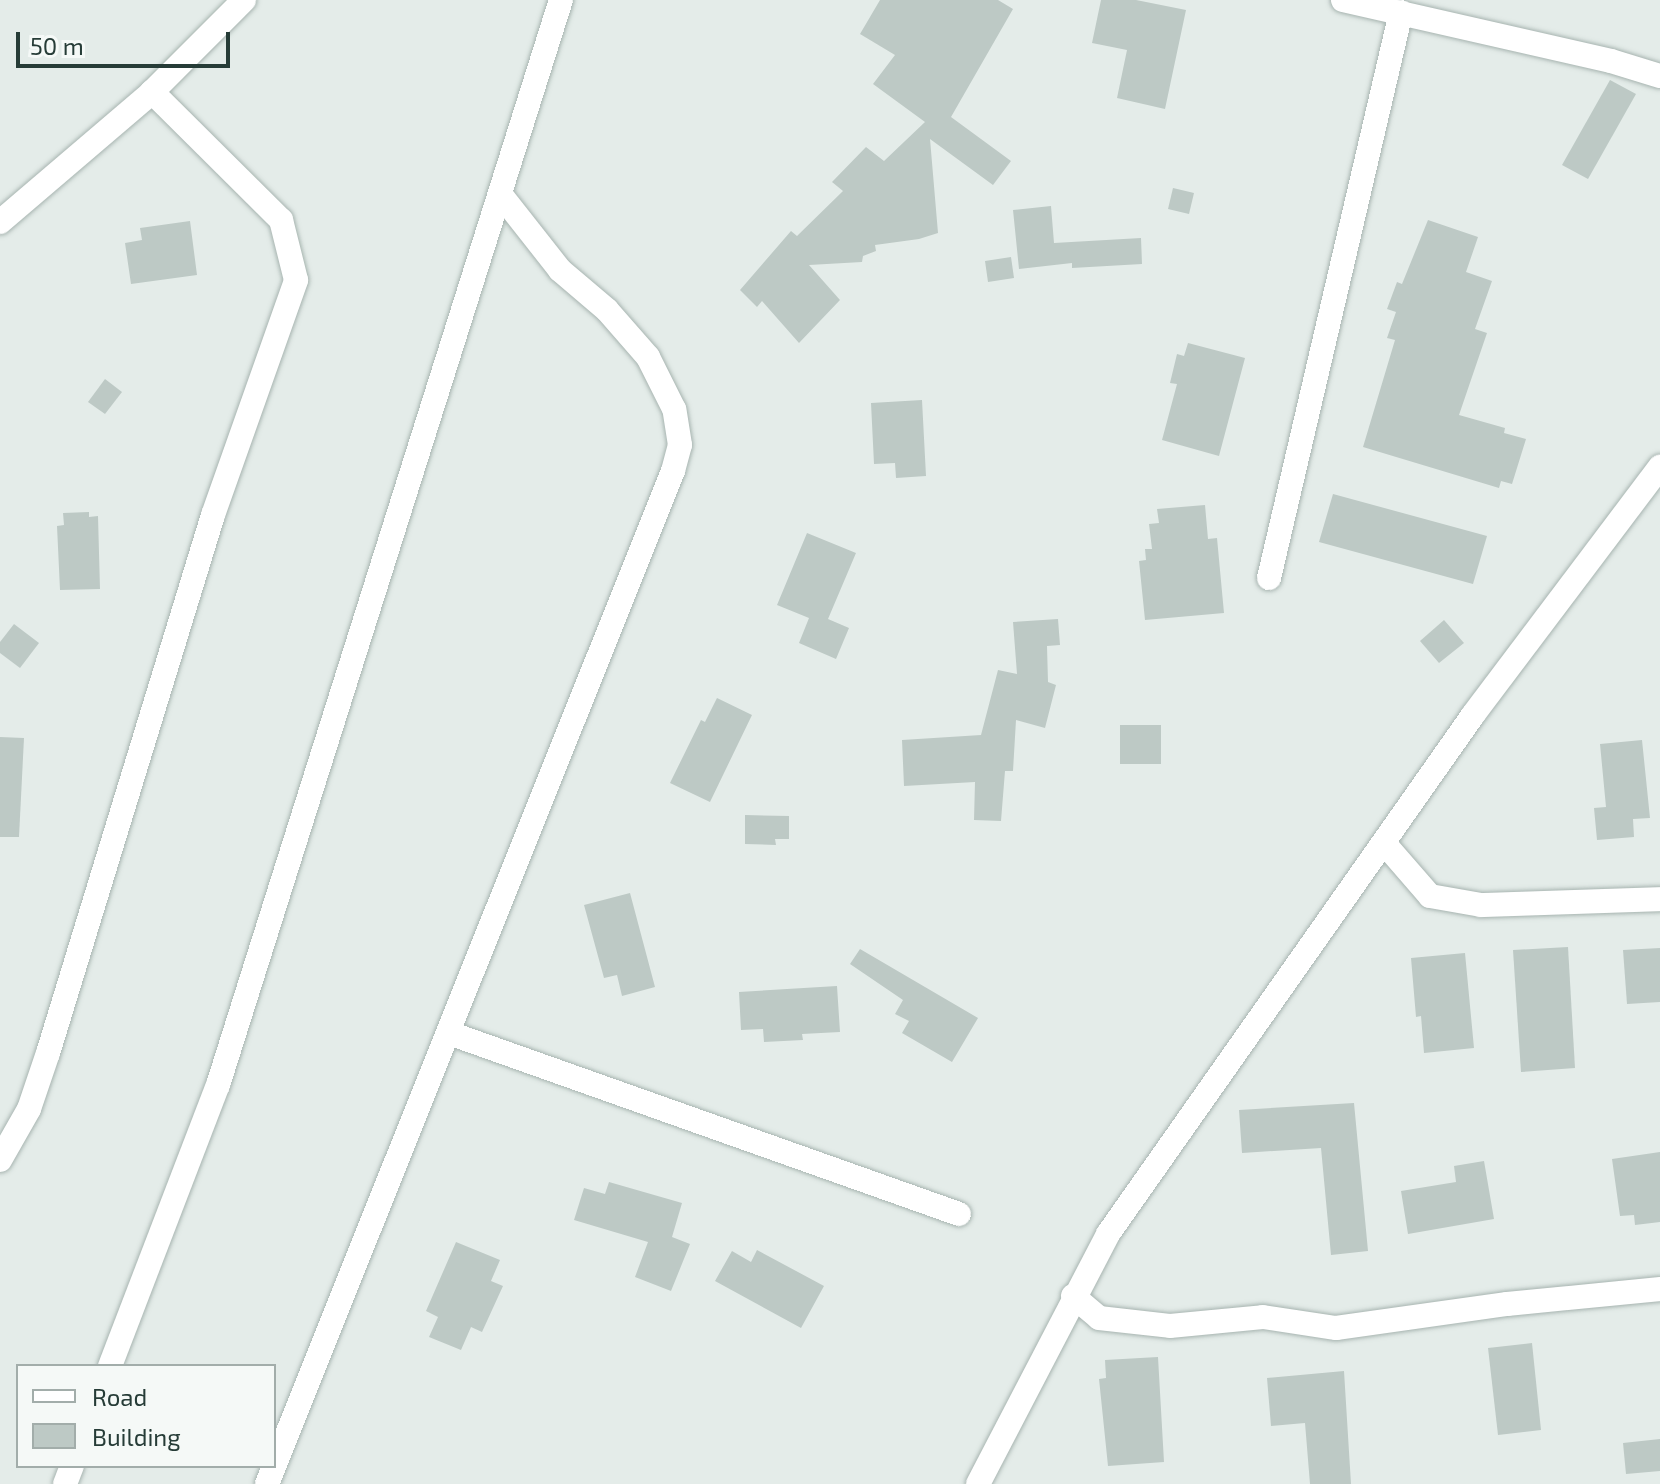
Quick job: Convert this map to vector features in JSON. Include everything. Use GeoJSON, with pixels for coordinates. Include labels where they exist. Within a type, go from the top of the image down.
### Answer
{"type":"FeatureCollection","features":[{"type":"Feature","properties":{"kind":"street"},"geometry":{"type":"LineString","coordinates":[[0,222],[152,92],[244,0]]}},
{"type":"Feature","properties":{"kind":"street"},"geometry":{"type":"LineString","coordinates":[[111,1364],[218,1085],[561,0]]}},
{"type":"Feature","properties":{"kind":"street"},"geometry":{"type":"LineString","coordinates":[[1343,0],[1611,61],[1660,76]]}},
{"type":"Feature","properties":{"kind":"street"},"geometry":{"type":"LineString","coordinates":[[1269,578],[1401,12]]}},
{"type":"Feature","properties":{"kind":"street"},"geometry":{"type":"LineString","coordinates":[[0,1160],[29,1109],[213,515],[296,280],[281,220],[152,92]]}},
{"type":"Feature","properties":{"kind":"street"},"geometry":{"type":"LineString","coordinates":[[276,1462],[668,485],[680,445],[674,409],[648,357],[607,310],[560,270],[501,195]]}},
{"type":"Feature","properties":{"kind":"street"},"geometry":{"type":"LineString","coordinates":[[978,1484],[1073,1296],[1108,1234],[1473,715],[1660,467]]}},
{"type":"Feature","properties":{"kind":"street"},"geometry":{"type":"LineString","coordinates":[[1384,843],[1430,896],[1481,905],[1660,899]]}},
{"type":"Feature","properties":{"kind":"street"},"geometry":{"type":"LineString","coordinates":[[449,1033],[959,1214]]}},
{"type":"Feature","properties":{"kind":"street"},"geometry":{"type":"LineString","coordinates":[[1073,1296],[1099,1318],[1170,1326],[1263,1317],[1336,1328],[1507,1304],[1660,1289]]}},
{"type":"Feature","properties":{"kind":"building"},"geometry":{"type":"Polygon","coordinates":[[[880,0],[998,0],[1013,9],[951,117],[1011,161],[993,185],[930,139],[938,233],[875,245],[876,251],[863,256],[862,262],[809,265],[840,300],[799,343],[762,301],[757,307],[740,290],[791,231],[797,236],[843,191],[832,182],[866,147],[884,161],[925,122],[873,84],[895,55],[860,34],[880,0]]]}},
{"type":"Feature","properties":{"kind":"building"},"geometry":{"type":"Polygon","coordinates":[[[1101,0],[1136,0],[1186,10],[1165,109],[1117,98],[1127,50],[1092,43],[1101,0]]]}},
{"type":"Feature","properties":{"kind":"building"},"geometry":{"type":"Polygon","coordinates":[[[1610,80],[1636,94],[1588,179],[1562,165],[1610,80]]]}},
{"type":"Feature","properties":{"kind":"building"},"geometry":{"type":"Polygon","coordinates":[[[1173,188],[1194,193],[1189,214],[1168,209],[1173,188]]]}},
{"type":"Feature","properties":{"kind":"building"},"geometry":{"type":"Polygon","coordinates":[[[1051,206],[1054,243],[1141,238],[1142,264],[1072,268],[1072,263],[1019,269],[1013,210],[1051,206]]]}},
{"type":"Feature","properties":{"kind":"building"},"geometry":{"type":"Polygon","coordinates":[[[1428,220],[1478,237],[1466,272],[1492,281],[1475,329],[1487,333],[1459,415],[1505,428],[1504,433],[1526,439],[1512,484],[1501,481],[1499,488],[1363,447],[1395,340],[1387,338],[1396,312],[1387,309],[1397,282],[1402,284],[1428,220]]]}},
{"type":"Feature","properties":{"kind":"building"},"geometry":{"type":"Polygon","coordinates":[[[190,221],[197,275],[131,284],[125,243],[142,240],[140,228],[190,221]]]}},
{"type":"Feature","properties":{"kind":"building"},"geometry":{"type":"Polygon","coordinates":[[[1011,257],[1014,278],[988,282],[985,261],[1011,257]]]}},
{"type":"Feature","properties":{"kind":"building"},"geometry":{"type":"Polygon","coordinates":[[[1188,343],[1245,358],[1219,456],[1162,440],[1177,384],[1170,383],[1177,354],[1184,356],[1188,343]]]}},
{"type":"Feature","properties":{"kind":"building"},"geometry":{"type":"Polygon","coordinates":[[[105,379],[122,392],[105,414],[88,402],[105,379]]]}},
{"type":"Feature","properties":{"kind":"building"},"geometry":{"type":"Polygon","coordinates":[[[922,400],[926,476],[896,478],[895,463],[874,464],[871,403],[922,400]]]}},
{"type":"Feature","properties":{"kind":"building"},"geometry":{"type":"Polygon","coordinates":[[[1333,494],[1487,536],[1473,584],[1319,542],[1333,494]]]}},
{"type":"Feature","properties":{"kind":"building"},"geometry":{"type":"Polygon","coordinates":[[[1205,505],[1208,539],[1217,538],[1224,613],[1145,620],[1139,561],[1146,560],[1145,549],[1152,549],[1149,524],[1159,523],[1157,509],[1205,505]]]}},
{"type":"Feature","properties":{"kind":"building"},"geometry":{"type":"Polygon","coordinates":[[[89,512],[89,517],[98,516],[100,589],[60,590],[57,526],[64,525],[63,513],[89,512]]]}},
{"type":"Feature","properties":{"kind":"building"},"geometry":{"type":"Polygon","coordinates":[[[807,533],[856,553],[828,619],[849,628],[836,659],[799,643],[809,618],[777,605],[807,533]]]}},
{"type":"Feature","properties":{"kind":"building"},"geometry":{"type":"Polygon","coordinates":[[[1058,619],[1060,645],[1047,646],[1048,682],[1056,685],[1045,728],[1016,720],[1013,771],[1005,771],[1001,821],[974,820],[975,782],[904,786],[902,740],[981,735],[998,670],[1017,674],[1013,622],[1058,619]]]}},
{"type":"Feature","properties":{"kind":"building"},"geometry":{"type":"Polygon","coordinates":[[[1444,620],[1464,643],[1439,663],[1420,641],[1444,620]]]}},
{"type":"Feature","properties":{"kind":"building"},"geometry":{"type":"Polygon","coordinates":[[[14,624],[39,643],[20,668],[0,653],[0,642],[14,624]]]}},
{"type":"Feature","properties":{"kind":"building"},"geometry":{"type":"Polygon","coordinates":[[[717,698],[752,715],[710,802],[670,783],[701,720],[705,722],[717,698]]]}},
{"type":"Feature","properties":{"kind":"building"},"geometry":{"type":"Polygon","coordinates":[[[1120,725],[1161,725],[1161,764],[1120,764],[1120,725]]]}},
{"type":"Feature","properties":{"kind":"building"},"geometry":{"type":"Polygon","coordinates":[[[0,737],[24,738],[19,837],[0,837],[0,737]]]}},
{"type":"Feature","properties":{"kind":"building"},"geometry":{"type":"Polygon","coordinates":[[[1642,740],[1650,818],[1633,819],[1634,837],[1597,840],[1594,808],[1606,807],[1600,744],[1642,740]]]}},
{"type":"Feature","properties":{"kind":"building"},"geometry":{"type":"Polygon","coordinates":[[[745,815],[789,816],[789,839],[775,839],[776,845],[745,844],[745,815]]]}},
{"type":"Feature","properties":{"kind":"building"},"geometry":{"type":"Polygon","coordinates":[[[630,893],[655,987],[622,996],[617,975],[604,978],[584,905],[630,893]]]}},
{"type":"Feature","properties":{"kind":"building"},"geometry":{"type":"Polygon","coordinates":[[[1568,947],[1575,1068],[1521,1072],[1513,950],[1568,947]]]}},
{"type":"Feature","properties":{"kind":"building"},"geometry":{"type":"Polygon","coordinates":[[[1660,948],[1660,1002],[1627,1004],[1623,950],[1660,948]]]}},
{"type":"Feature","properties":{"kind":"building"},"geometry":{"type":"Polygon","coordinates":[[[860,949],[978,1018],[952,1062],[902,1033],[909,1021],[895,1014],[903,1000],[850,964],[860,949]]]}},
{"type":"Feature","properties":{"kind":"building"},"geometry":{"type":"Polygon","coordinates":[[[1465,953],[1474,1048],[1424,1053],[1421,1016],[1416,1017],[1411,958],[1465,953]]]}},
{"type":"Feature","properties":{"kind":"building"},"geometry":{"type":"Polygon","coordinates":[[[837,986],[840,1032],[802,1034],[803,1040],[764,1042],[763,1029],[741,1030],[739,992],[837,986]]]}},
{"type":"Feature","properties":{"kind":"building"},"geometry":{"type":"Polygon","coordinates":[[[1354,1103],[1368,1251],[1331,1255],[1321,1148],[1242,1153],[1239,1110],[1354,1103]]]}},
{"type":"Feature","properties":{"kind":"building"},"geometry":{"type":"Polygon","coordinates":[[[1660,1152],[1660,1222],[1635,1225],[1634,1215],[1620,1216],[1612,1159],[1660,1152]]]}},
{"type":"Feature","properties":{"kind":"building"},"geometry":{"type":"Polygon","coordinates":[[[1484,1161],[1494,1219],[1408,1234],[1401,1191],[1456,1182],[1454,1166],[1484,1161]]]}},
{"type":"Feature","properties":{"kind":"building"},"geometry":{"type":"Polygon","coordinates":[[[609,1182],[682,1203],[672,1237],[690,1244],[671,1291],[635,1277],[648,1242],[574,1220],[584,1188],[605,1194],[609,1182]]]}},
{"type":"Feature","properties":{"kind":"building"},"geometry":{"type":"Polygon","coordinates":[[[456,1242],[500,1260],[491,1281],[503,1286],[482,1332],[471,1327],[461,1350],[429,1337],[438,1317],[426,1311],[456,1242]]]}},
{"type":"Feature","properties":{"kind":"building"},"geometry":{"type":"Polygon","coordinates":[[[757,1250],[824,1286],[801,1328],[715,1281],[732,1251],[751,1262],[757,1250]]]}},
{"type":"Feature","properties":{"kind":"building"},"geometry":{"type":"Polygon","coordinates":[[[1532,1343],[1541,1430],[1498,1435],[1488,1348],[1532,1343]]]}},
{"type":"Feature","properties":{"kind":"building"},"geometry":{"type":"Polygon","coordinates":[[[1158,1357],[1164,1462],[1108,1466],[1099,1379],[1106,1378],[1105,1360],[1158,1357]]]}},
{"type":"Feature","properties":{"kind":"building"},"geometry":{"type":"Polygon","coordinates":[[[1344,1371],[1351,1484],[1310,1484],[1305,1423],[1271,1426],[1267,1378],[1344,1371]]]}},
{"type":"Feature","properties":{"kind":"building"},"geometry":{"type":"Polygon","coordinates":[[[1660,1439],[1660,1471],[1626,1474],[1623,1443],[1660,1439]]]}}]}
